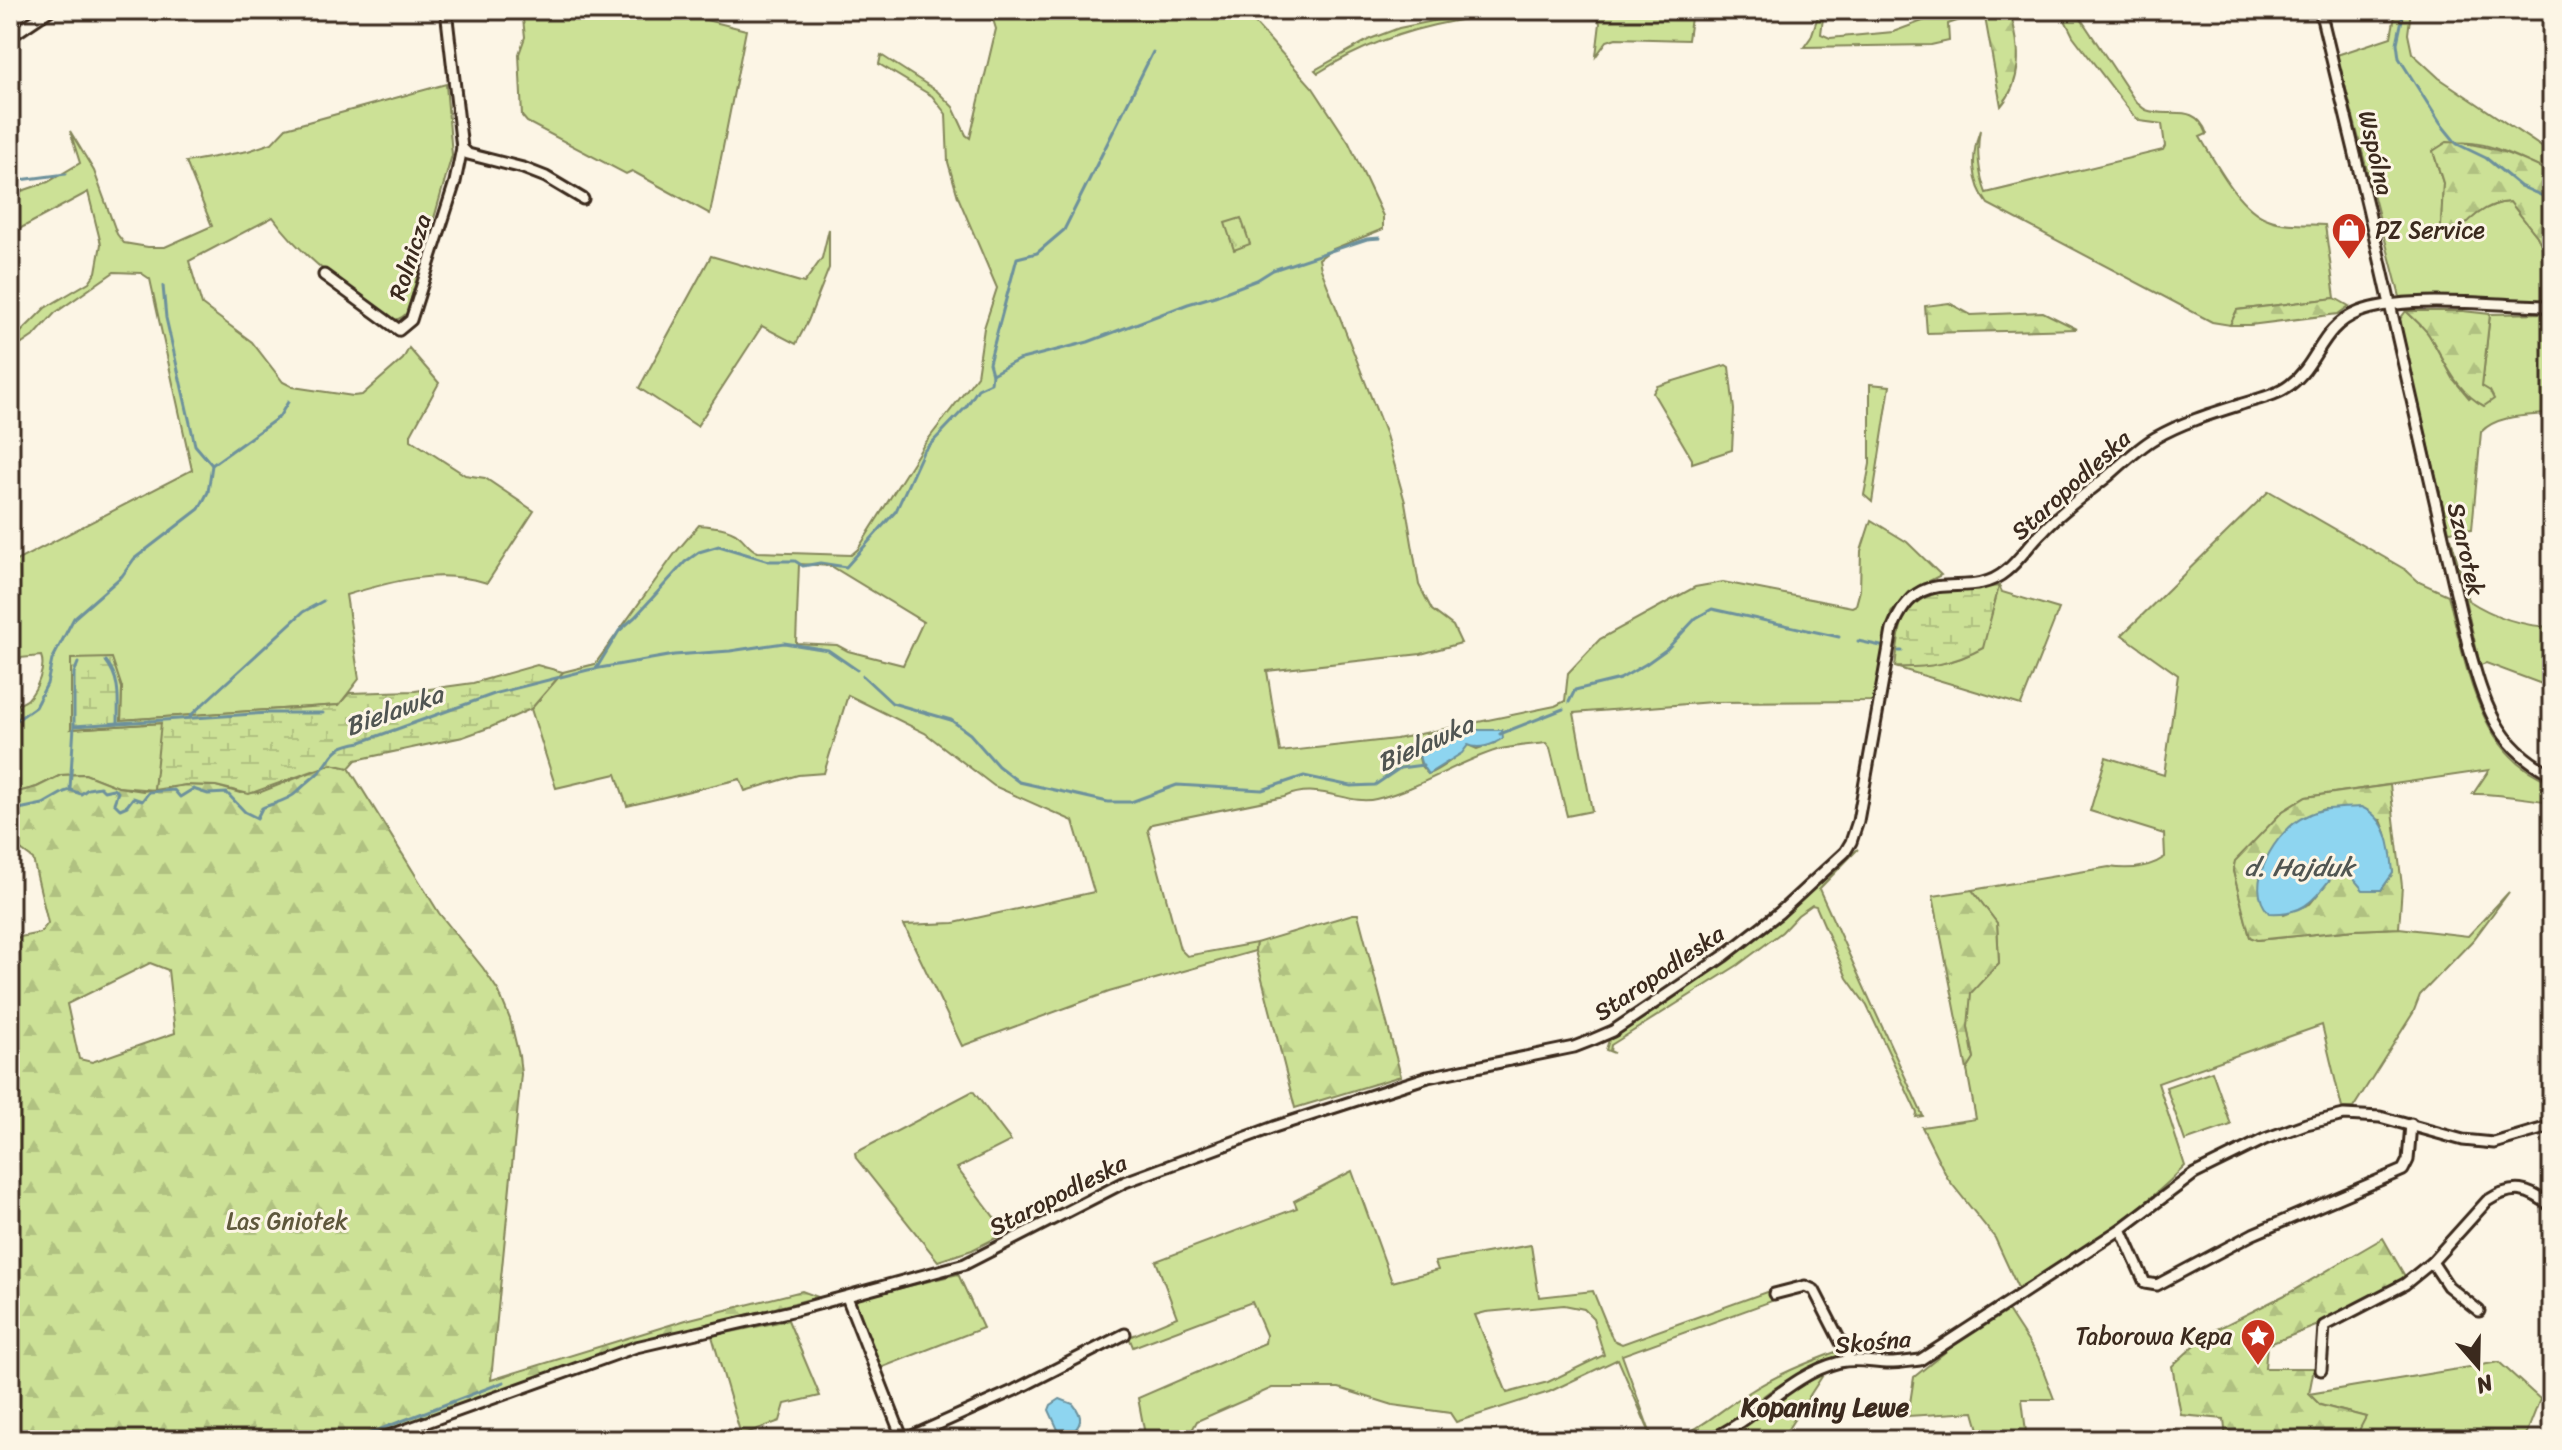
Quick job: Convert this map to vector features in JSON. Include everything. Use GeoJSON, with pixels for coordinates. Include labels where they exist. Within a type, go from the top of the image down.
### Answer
{"type":"FeatureCollection","features":[{"type":"Feature","properties":{"kind":"street"},"geometry":{"type":"LineString","coordinates":[[10,37],[50,10]]}},
{"type":"Feature","properties":{"kind":"street","name":"Rolnicza"},"geometry":{"type":"LineString","coordinates":[[324,275],[399,330],[411,320],[460,165],[462,148],[446,10]]}},
{"type":"Feature","properties":{"kind":"street","name":"Wspólna"},"geometry":{"type":"LineString","coordinates":[[2320,10],[2390,305]]}},
{"type":"Feature","properties":{"kind":"street"},"geometry":{"type":"LineString","coordinates":[[462,148],[468,154],[546,177],[583,199]]}},
{"type":"Feature","properties":{"kind":"street","name":"Staropodleska"},"geometry":{"type":"LineString","coordinates":[[377,1440],[636,1347],[847,1297],[965,1264],[1125,1182],[1274,1127],[1428,1077],[1574,1047],[1613,1031],[1724,956],[1779,913],[1845,852],[1858,821],[1892,630],[1907,602],[1935,586],[1984,583],[1998,578],[2010,569],[2044,529],[2152,440],[2197,419],[2279,392],[2302,373],[2337,323],[2360,311],[2390,305],[2552,306]]}},
{"type":"Feature","properties":{"kind":"street","name":"Szarotek"},"geometry":{"type":"LineString","coordinates":[[2390,305],[2468,645],[2488,711],[2515,748],[2552,774]]}},
{"type":"Feature","properties":{"kind":"street","name":"Skośna"},"geometry":{"type":"LineString","coordinates":[[1709,1440],[1732,1428],[1789,1385],[1814,1371],[1850,1360],[1889,1363],[1920,1360],[2121,1229],[2194,1174],[2265,1139],[2306,1124],[2344,1115],[2380,1117],[2463,1140],[2494,1143],[2552,1126]]}},
{"type":"Feature","properties":{"kind":"street"},"geometry":{"type":"LineString","coordinates":[[2121,1229],[2145,1283],[2157,1285],[2253,1234],[2403,1170],[2408,1160],[2411,1124]]}},
{"type":"Feature","properties":{"kind":"street"},"geometry":{"type":"LineString","coordinates":[[2321,1370],[2324,1326],[2405,1284],[2432,1262],[2487,1201],[2499,1194],[2517,1190],[2532,1192],[2552,1207]]}},
{"type":"Feature","properties":{"kind":"street"},"geometry":{"type":"LineString","coordinates":[[2432,1262],[2448,1286],[2479,1311]]}},
{"type":"Feature","properties":{"kind":"street"},"geometry":{"type":"LineString","coordinates":[[1774,1294],[1805,1286],[1814,1290],[1850,1360]]}},
{"type":"Feature","properties":{"kind":"street"},"geometry":{"type":"LineString","coordinates":[[847,1297],[903,1440],[1015,1390],[1125,1334]]}},
{"type":"Feature","properties":{"kind":"green space"},"geometry":{"type":"Polygon","coordinates":[[[522,10],[696,10],[698,18],[746,30],[710,214],[632,171],[626,174],[527,122],[522,116],[519,54],[525,37],[522,10]]]}},
{"type":"Feature","properties":{"kind":"green space"},"geometry":{"type":"Polygon","coordinates":[[[990,10],[1243,10],[1313,88],[1349,143],[1383,216],[1383,229],[1331,250],[1319,259],[1386,435],[1405,502],[1419,585],[1432,610],[1453,626],[1461,643],[1421,654],[1267,671],[1280,752],[1396,739],[1555,706],[1565,701],[1568,673],[1600,639],[1695,587],[1723,582],[1852,607],[1856,605],[1860,590],[1861,551],[1871,520],[1907,542],[1941,575],[1908,592],[1891,613],[1873,701],[1712,702],[1574,713],[1592,811],[1567,816],[1550,748],[1546,743],[1497,750],[1376,799],[1355,799],[1322,792],[1297,793],[1152,824],[1148,830],[1180,949],[1187,956],[1256,943],[1255,951],[1109,992],[962,1046],[904,925],[954,923],[1094,892],[1073,821],[994,786],[925,733],[848,695],[824,773],[798,775],[745,791],[740,779],[627,806],[616,774],[556,788],[531,709],[563,672],[595,664],[699,525],[729,530],[758,552],[851,555],[858,549],[923,446],[977,376],[984,328],[997,288],[958,197],[948,162],[946,114],[932,96],[879,64],[881,55],[937,91],[953,107],[970,138],[996,29],[990,10]],[[799,564],[796,643],[837,645],[848,651],[903,665],[923,622],[831,566],[799,564]],[[1474,730],[1429,740],[1418,754],[1421,766],[1428,774],[1433,772],[1468,745],[1477,749],[1495,743],[1502,730],[1474,730]]]}},
{"type":"Feature","properties":{"kind":"green space"},"geometry":{"type":"Polygon","coordinates":[[[1487,10],[1692,10],[1688,40],[1616,38],[1607,41],[1596,56],[1598,19],[1526,14],[1453,21],[1418,29],[1350,55],[1318,73],[1315,70],[1370,39],[1399,28],[1487,10]]]}},
{"type":"Feature","properties":{"kind":"green space"},"geometry":{"type":"Polygon","coordinates":[[[1820,10],[1824,10],[1821,34],[1830,38],[1893,32],[1952,10],[1990,10],[1948,24],[1949,41],[1931,45],[1804,47],[1811,37],[1820,10]]]}},
{"type":"Feature","properties":{"kind":"green space"},"geometry":{"type":"Polygon","coordinates":[[[2009,10],[2016,35],[2017,72],[2001,106],[1984,12],[2009,10]]]}},
{"type":"Feature","properties":{"kind":"green space"},"geometry":{"type":"Polygon","coordinates":[[[2060,10],[2075,10],[2143,108],[2188,114],[2202,124],[2207,134],[2200,137],[2229,184],[2257,214],[2289,224],[2325,225],[2335,298],[2237,310],[2230,325],[2212,322],[1988,204],[1978,187],[1974,168],[1980,130],[1979,162],[1986,193],[2163,150],[2165,146],[2162,124],[2140,121],[2133,115],[2073,36],[2060,10]]]}},
{"type":"Feature","properties":{"kind":"green space"},"geometry":{"type":"Polygon","coordinates":[[[2396,10],[2411,10],[2408,34],[2412,53],[2439,78],[2552,154],[2552,186],[2545,170],[2489,146],[2460,142],[2433,151],[2443,183],[2441,228],[2453,242],[2463,227],[2484,209],[2510,202],[2537,236],[2552,266],[2552,301],[2455,296],[2400,297],[2337,55],[2391,37],[2396,10]]]}},
{"type":"Feature","properties":{"kind":"green space"},"geometry":{"type":"Polygon","coordinates":[[[446,84],[452,155],[407,313],[403,317],[388,319],[342,284],[312,260],[273,217],[189,261],[202,305],[252,342],[283,382],[293,387],[362,395],[403,359],[409,348],[439,383],[411,434],[411,440],[465,475],[485,478],[534,511],[487,583],[451,577],[416,578],[346,595],[359,679],[339,705],[121,720],[122,688],[71,729],[162,723],[154,790],[118,787],[85,774],[61,775],[37,787],[10,794],[10,708],[31,695],[40,678],[42,661],[41,656],[10,659],[10,564],[192,470],[150,279],[141,273],[114,272],[55,313],[35,335],[10,352],[10,343],[45,308],[89,282],[96,272],[101,244],[88,192],[10,234],[10,195],[48,182],[80,163],[70,131],[94,171],[117,234],[124,243],[165,247],[212,226],[186,162],[248,151],[272,143],[286,128],[446,84]]]}},
{"type":"Feature","properties":{"kind":"green space"},"geometry":{"type":"Polygon","coordinates":[[[2447,142],[2498,150],[2545,170],[2552,186],[2552,266],[2537,236],[2510,202],[2477,214],[2453,242],[2441,228],[2443,183],[2433,151],[2447,142]]]}},
{"type":"Feature","properties":{"kind":"green space"},"geometry":{"type":"Polygon","coordinates":[[[1241,218],[1250,244],[1234,250],[1225,223],[1241,218]]]}},
{"type":"Feature","properties":{"kind":"green space"},"geometry":{"type":"Polygon","coordinates":[[[829,229],[829,268],[796,344],[762,326],[697,426],[639,388],[711,256],[804,283],[822,258],[829,229]]]}},
{"type":"Feature","properties":{"kind":"green space"},"geometry":{"type":"Polygon","coordinates":[[[2335,298],[2349,306],[2338,314],[2230,325],[2237,310],[2335,298]]]}},
{"type":"Feature","properties":{"kind":"green space"},"geometry":{"type":"Polygon","coordinates":[[[1949,303],[1971,315],[2043,312],[2077,329],[1927,333],[1925,306],[1949,303]]]}},
{"type":"Feature","properties":{"kind":"green space"},"geometry":{"type":"Polygon","coordinates":[[[2406,311],[2427,331],[2454,380],[2469,398],[2482,386],[2490,314],[2552,313],[2552,392],[2548,414],[2503,419],[2481,432],[2472,529],[2449,531],[2402,334],[2400,319],[2406,311]]]}},
{"type":"Feature","properties":{"kind":"green space"},"geometry":{"type":"Polygon","coordinates":[[[2406,311],[2490,314],[2482,386],[2490,391],[2494,399],[2484,406],[2466,392],[2452,375],[2427,332],[2406,311]]]}},
{"type":"Feature","properties":{"kind":"green space"},"geometry":{"type":"Polygon","coordinates":[[[1726,365],[1729,367],[1734,410],[1732,450],[1692,463],[1653,393],[1657,386],[1726,365]]]}},
{"type":"Feature","properties":{"kind":"green space"},"geometry":{"type":"Polygon","coordinates":[[[1870,384],[1890,386],[1872,502],[1864,495],[1870,464],[1870,384]]]}},
{"type":"Feature","properties":{"kind":"green space"},"geometry":{"type":"Polygon","coordinates":[[[2269,491],[2406,570],[2419,582],[2448,595],[2469,677],[2491,729],[2507,752],[2527,769],[2552,782],[2552,802],[2473,794],[2489,770],[2306,797],[2283,811],[2235,862],[2233,871],[2250,937],[2257,940],[2399,928],[2468,936],[2509,892],[2474,939],[2420,995],[2413,1013],[2353,1108],[2342,1108],[2322,1025],[2158,1083],[2185,1166],[2106,1233],[2018,1288],[1995,1238],[1948,1179],[1922,1127],[1976,1119],[1967,1070],[1974,1058],[1968,1025],[1968,1000],[1974,988],[1999,963],[1997,923],[1972,890],[2109,867],[2138,868],[2165,857],[2164,834],[2090,811],[2106,757],[2164,775],[2178,675],[2122,635],[2269,491]]]}},
{"type":"Feature","properties":{"kind":"green space"},"geometry":{"type":"Polygon","coordinates":[[[2451,538],[2468,600],[2508,620],[2552,627],[2550,687],[2486,663],[2480,665],[2451,538]]]}},
{"type":"Feature","properties":{"kind":"green space"},"geometry":{"type":"Polygon","coordinates":[[[1999,586],[2002,592],[2059,609],[2021,705],[1895,667],[1940,664],[1982,648],[1999,586]]]}},
{"type":"Feature","properties":{"kind":"green space"},"geometry":{"type":"Polygon","coordinates":[[[1999,586],[1983,648],[1940,664],[1895,667],[1902,622],[1918,601],[1958,589],[1999,586]]]}},
{"type":"Feature","properties":{"kind":"green space"},"geometry":{"type":"Polygon","coordinates":[[[112,658],[122,688],[121,720],[339,705],[349,693],[415,691],[473,683],[537,665],[563,672],[531,709],[491,727],[463,737],[356,760],[349,768],[332,764],[249,794],[216,786],[185,785],[154,790],[161,723],[71,729],[71,659],[112,658]]]}},
{"type":"Feature","properties":{"kind":"green space","name":"Las Gniotek"},"geometry":{"type":"Polygon","coordinates":[[[332,764],[349,768],[439,913],[499,992],[510,1019],[521,1074],[491,1380],[686,1320],[802,1291],[818,1297],[632,1344],[364,1440],[10,1440],[10,1091],[17,1086],[14,1066],[10,1066],[10,939],[40,933],[48,923],[33,859],[10,842],[10,794],[37,787],[61,775],[85,774],[118,787],[143,791],[185,785],[216,786],[240,793],[261,792],[332,764]],[[150,963],[67,1004],[79,1059],[92,1062],[175,1033],[168,970],[150,963]]]}},
{"type":"Feature","properties":{"kind":"green space"},"geometry":{"type":"Polygon","coordinates":[[[2390,785],[2402,886],[2399,928],[2257,940],[2250,937],[2233,871],[2235,861],[2283,811],[2306,797],[2390,785]],[[2325,809],[2303,819],[2285,833],[2271,851],[2261,873],[2284,914],[2310,904],[2335,873],[2348,872],[2355,879],[2381,890],[2393,873],[2381,820],[2325,809]]]}},
{"type":"Feature","properties":{"kind":"green space"},"geometry":{"type":"Polygon","coordinates":[[[1858,849],[1819,889],[1923,1116],[1916,1117],[1917,1113],[1867,1006],[1847,978],[1816,906],[1812,905],[1738,965],[1611,1045],[1610,1051],[1614,1053],[1606,1050],[1609,1040],[1667,1003],[1758,937],[1858,849]]]}},
{"type":"Feature","properties":{"kind":"green space"},"geometry":{"type":"Polygon","coordinates":[[[1972,890],[1997,923],[1999,963],[1971,993],[1968,1027],[1974,1059],[1967,1070],[1933,896],[1972,890]]]}},
{"type":"Feature","properties":{"kind":"green space"},"geometry":{"type":"Polygon","coordinates":[[[1358,914],[1401,1076],[1295,1108],[1255,951],[1256,943],[1358,914]]]}},
{"type":"Feature","properties":{"kind":"green space"},"geometry":{"type":"Polygon","coordinates":[[[2212,1071],[2231,1125],[2185,1141],[2166,1087],[2212,1071]]]}},
{"type":"Feature","properties":{"kind":"green space"},"geometry":{"type":"Polygon","coordinates":[[[973,1091],[1011,1141],[957,1168],[1006,1233],[972,1250],[938,1261],[855,1153],[973,1091]]]}},
{"type":"Feature","properties":{"kind":"green space"},"geometry":{"type":"Polygon","coordinates":[[[1352,1171],[1392,1282],[1438,1270],[1435,1262],[1531,1245],[1539,1297],[1593,1291],[1613,1340],[1622,1344],[1769,1291],[1772,1301],[1622,1355],[1653,1440],[1618,1359],[1549,1392],[1456,1422],[1450,1413],[1393,1405],[1339,1388],[1272,1388],[1197,1421],[1190,1434],[1177,1440],[1146,1440],[1138,1398],[1265,1343],[1266,1335],[1252,1302],[1133,1347],[1129,1337],[1177,1317],[1156,1261],[1297,1208],[1294,1201],[1352,1171]],[[1564,1305],[1475,1315],[1507,1393],[1548,1382],[1604,1355],[1593,1318],[1584,1309],[1564,1305]]]}},
{"type":"Feature","properties":{"kind":"green space"},"geometry":{"type":"Polygon","coordinates":[[[2383,1238],[2406,1278],[2321,1324],[2267,1345],[2265,1368],[2314,1368],[2309,1394],[2320,1405],[2366,1417],[2354,1440],[2226,1440],[2224,1419],[2181,1415],[2172,1366],[2207,1334],[2287,1294],[2383,1238]]]}},
{"type":"Feature","properties":{"kind":"green space"},"geometry":{"type":"Polygon","coordinates":[[[958,1274],[983,1328],[878,1369],[852,1300],[958,1274]]]}},
{"type":"Feature","properties":{"kind":"green space"},"geometry":{"type":"Polygon","coordinates":[[[2008,1311],[2038,1357],[2054,1399],[2022,1399],[2027,1440],[1982,1440],[1974,1412],[1908,1416],[1914,1377],[1949,1349],[2008,1311]]]}},
{"type":"Feature","properties":{"kind":"green space"},"geometry":{"type":"Polygon","coordinates":[[[788,1320],[820,1396],[785,1404],[780,1421],[741,1435],[712,1336],[788,1320]]]}},
{"type":"Feature","properties":{"kind":"green space"},"geometry":{"type":"Polygon","coordinates":[[[1837,1345],[1843,1356],[1778,1386],[1724,1426],[1701,1436],[1668,1440],[1700,1426],[1769,1381],[1838,1351],[1837,1345]]]}},
{"type":"Feature","properties":{"kind":"green space"},"geometry":{"type":"Polygon","coordinates":[[[2499,1362],[2540,1399],[2524,1440],[2354,1440],[2365,1417],[2320,1405],[2309,1394],[2499,1362]]]}},
{"type":"Feature","properties":{"kind":"green space"},"geometry":{"type":"Polygon","coordinates":[[[1818,1374],[1823,1375],[1786,1432],[1803,1440],[1717,1440],[1783,1394],[1818,1374]]]}},
{"type":"Feature","properties":{"kind":"water"},"geometry":{"type":"Polygon","coordinates":[[[1474,730],[1502,730],[1503,738],[1486,746],[1468,745],[1462,753],[1428,774],[1420,760],[1420,745],[1429,740],[1474,730]]]}},
{"type":"Feature","properties":{"kind":"water","name":"d. Hajduk"},"geometry":{"type":"Polygon","coordinates":[[[2361,807],[2377,818],[2389,844],[2393,873],[2381,890],[2363,890],[2348,872],[2335,873],[2308,904],[2292,911],[2269,913],[2262,902],[2259,888],[2261,874],[2266,859],[2284,833],[2312,813],[2333,808],[2361,807]]]}},
{"type":"Feature","properties":{"kind":"water"},"geometry":{"type":"Polygon","coordinates":[[[1060,1399],[1073,1404],[1080,1417],[1077,1428],[1069,1436],[1059,1432],[1049,1410],[1060,1399]]]}},
{"type":"Feature","properties":{"kind":"waterway"},"geometry":{"type":"LineString","coordinates":[[2404,10],[2397,43],[2399,58],[2440,123],[2457,144],[2486,158],[2520,186],[2552,200]]}},
{"type":"Feature","properties":{"kind":"waterway"},"geometry":{"type":"LineString","coordinates":[[992,374],[989,363],[1017,258],[1037,253],[1064,230],[1153,52]]}},
{"type":"Feature","properties":{"kind":"waterway"},"geometry":{"type":"LineString","coordinates":[[10,178],[20,180],[66,174]]}},
{"type":"Feature","properties":{"kind":"waterway"},"geometry":{"type":"LineString","coordinates":[[596,669],[619,631],[685,562],[699,552],[719,546],[769,561],[846,567],[896,511],[923,452],[966,407],[978,389],[991,383],[992,374],[1018,360],[1088,342],[1215,296],[1257,280],[1273,270],[1367,239],[1380,238]]}},
{"type":"Feature","properties":{"kind":"waterway"},"geometry":{"type":"LineString","coordinates":[[10,725],[35,707],[47,684],[52,660],[74,618],[122,576],[134,559],[199,509],[208,492],[212,465],[195,445],[166,318],[163,286]]}},
{"type":"Feature","properties":{"kind":"waterway"},"geometry":{"type":"LineString","coordinates":[[212,465],[279,417],[288,402]]}},
{"type":"Feature","properties":{"kind":"waterway"},"geometry":{"type":"LineString","coordinates":[[190,716],[303,612],[323,601]]}},
{"type":"Feature","properties":{"kind":"waterway","name":"Bielawka"},"geometry":{"type":"LineString","coordinates":[[1569,702],[1575,690],[1620,679],[1646,664],[1667,649],[1696,618],[1712,609],[1839,637]]}},
{"type":"Feature","properties":{"kind":"waterway","name":"Bielawka"},"geometry":{"type":"LineString","coordinates":[[1858,641],[1881,646]]}},
{"type":"Feature","properties":{"kind":"waterway","name":"Bielawka"},"geometry":{"type":"LineString","coordinates":[[10,820],[19,809],[43,804],[64,792],[70,790],[81,794],[100,787],[104,791],[113,789],[118,792],[114,803],[120,809],[133,798],[142,801],[149,792],[174,790],[180,797],[193,789],[208,794],[227,793],[245,812],[257,818],[262,808],[293,795],[342,747],[497,693],[588,670],[674,655],[784,643],[828,650],[857,670]]}},
{"type":"Feature","properties":{"kind":"waterway"},"geometry":{"type":"LineString","coordinates":[[106,661],[116,683],[118,722]]}},
{"type":"Feature","properties":{"kind":"waterway"},"geometry":{"type":"LineString","coordinates":[[74,726],[74,673],[78,663]]}},
{"type":"Feature","properties":{"kind":"waterway","name":"Bielawka"},"geometry":{"type":"LineString","coordinates":[[863,676],[892,703],[951,720],[970,734],[998,766],[1019,782],[1108,802],[1131,802],[1177,785],[1262,790],[1304,776],[1351,786],[1375,785],[1400,768],[1423,765]]}},
{"type":"Feature","properties":{"kind":"waterway","name":"Bielawka"},"geometry":{"type":"LineString","coordinates":[[1500,734],[1563,709]]}},
{"type":"Feature","properties":{"kind":"waterway"},"geometry":{"type":"LineString","coordinates":[[70,789],[74,726],[268,713],[323,713]]}},
{"type":"Feature","properties":{"kind":"waterway"},"geometry":{"type":"LineString","coordinates":[[352,1440],[504,1382]]}},
{"type":"Feature","properties":{"kind":"waterway"},"geometry":{"type":"LineString","coordinates":[[1055,1440],[1061,1433]]}},
{"type":"Feature","properties":{"kind":"place","name":"PZ Service"},"geometry":{"type":"Point","coordinates":[2349,261]}},
{"type":"Feature","properties":{"kind":"place","name":"Taborowa Kępa"},"geometry":{"type":"Point","coordinates":[2258,1367]}},
{"type":"Feature","properties":{"kind":"district","name":"Kopaniny Lewe"},"geometry":{"type":"Point","coordinates":[1825,1407]}}]}
